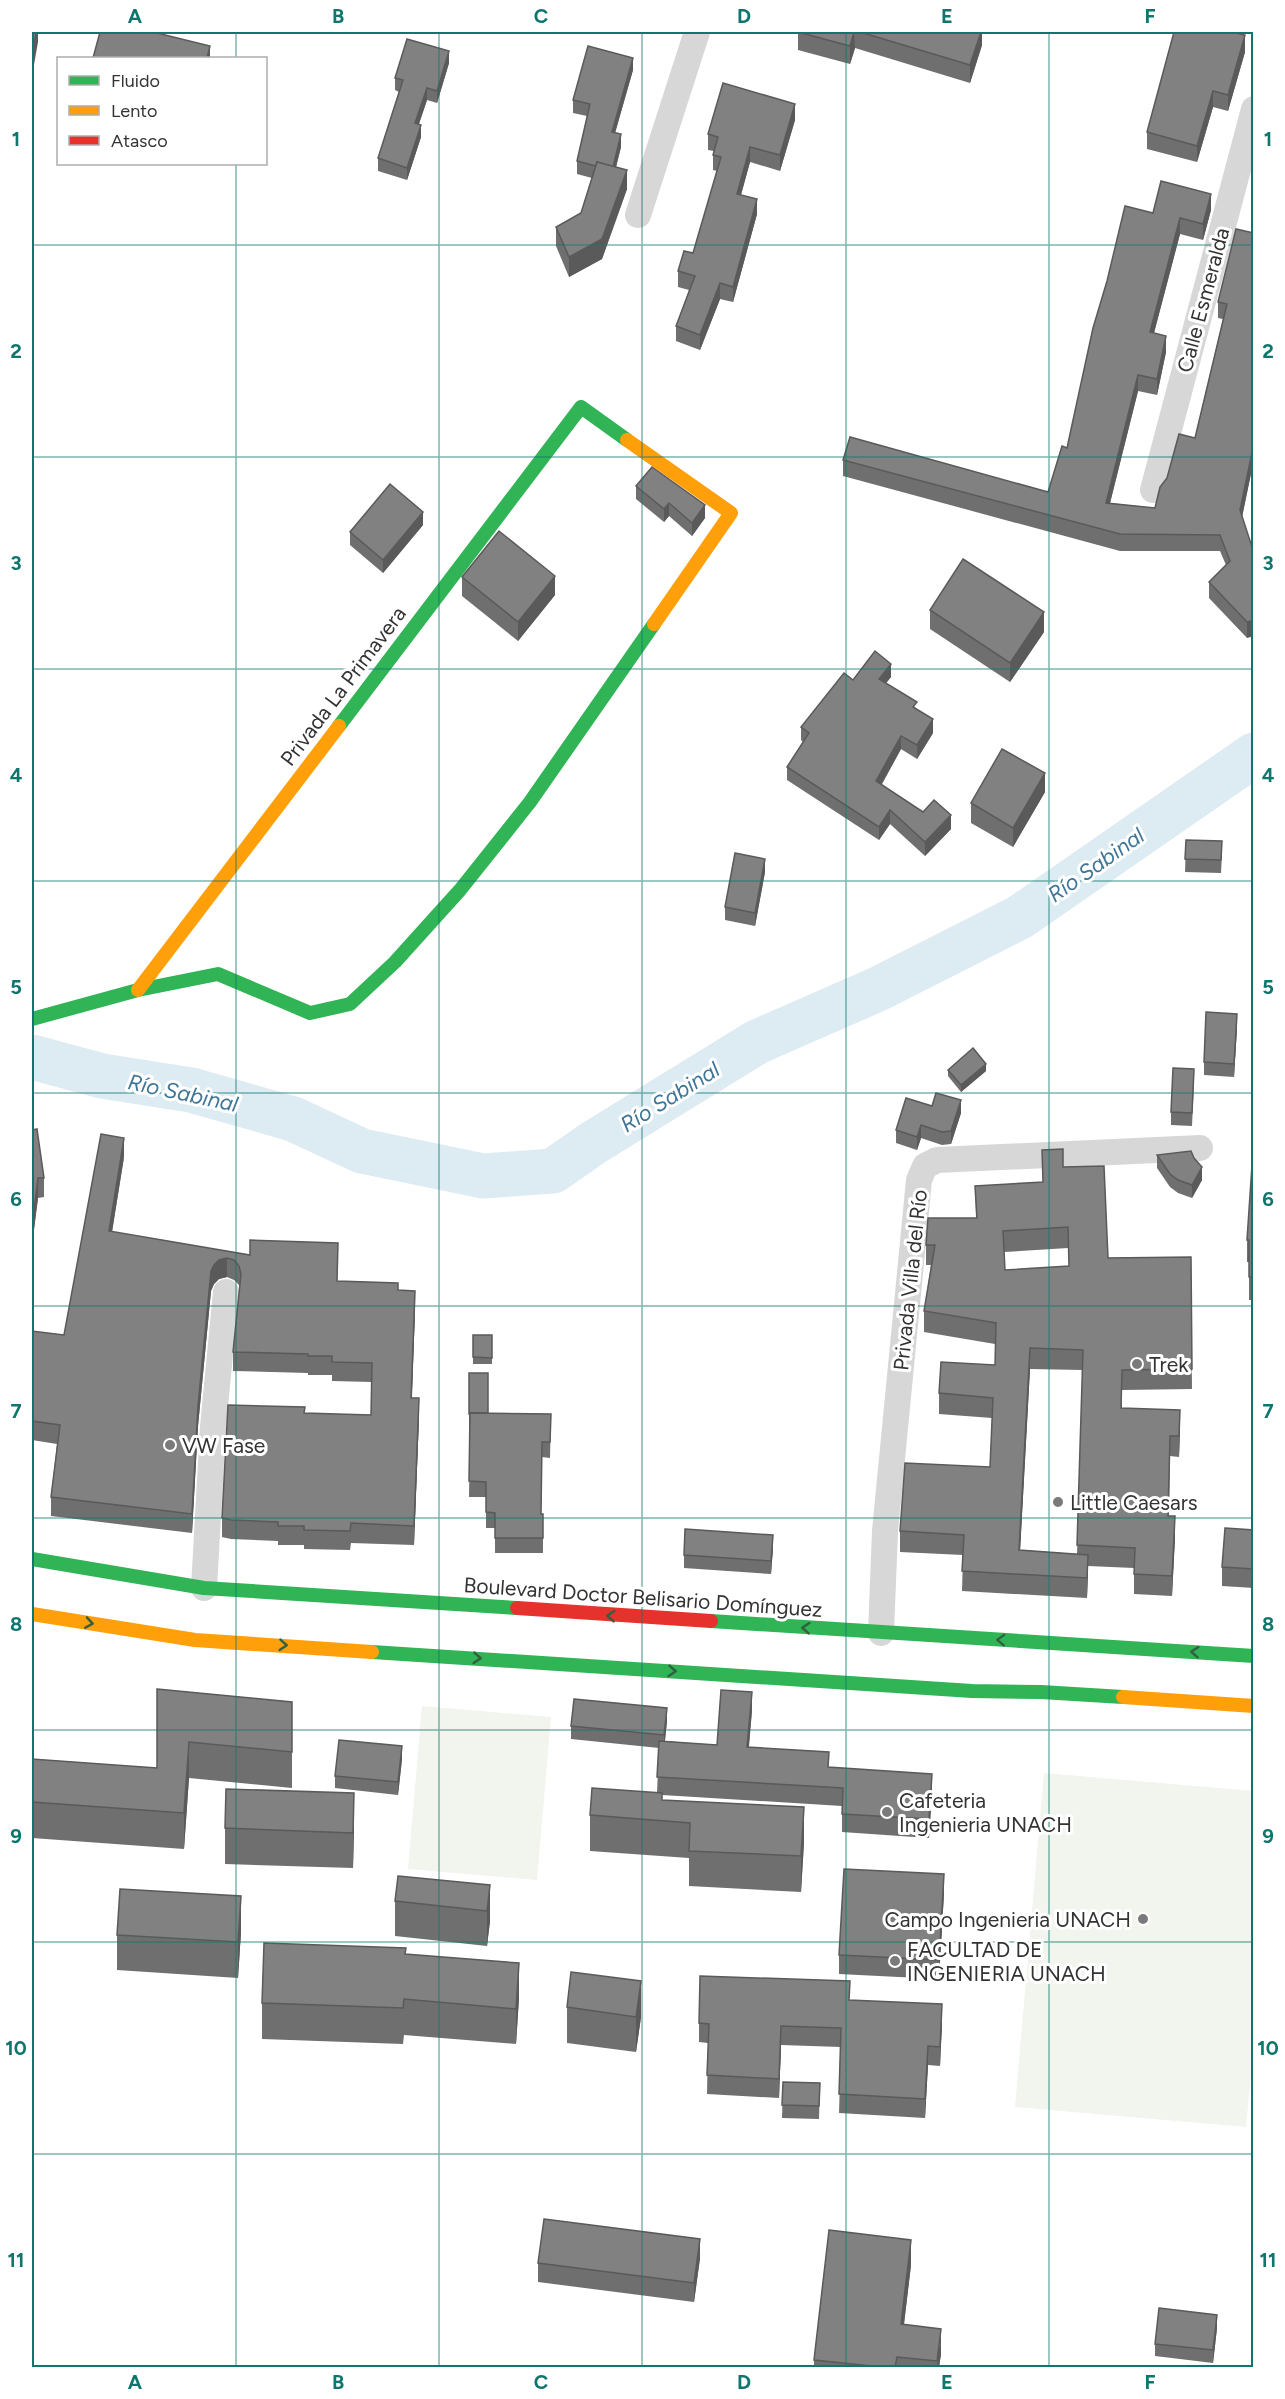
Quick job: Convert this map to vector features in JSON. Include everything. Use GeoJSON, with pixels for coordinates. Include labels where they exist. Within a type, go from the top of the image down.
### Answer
{"type":"FeatureCollection","features":[{"type":"Feature","properties":{"kind":"main road","name":"Privada La Primavera"},"geometry":{"type":"LineString","coordinates":[[581,407],[731,513],[530,802],[460,890],[395,962],[350,1004],[310,1013],[218,974],[138,990],[581,407]]}},
{"type":"Feature","properties":{"kind":"main road"},"geometry":{"type":"LineString","coordinates":[[32,1019],[138,990]]}},
{"type":"Feature","properties":{"kind":"main road","name":"Boulevard Doctor Belisario Domínguez"},"geometry":{"type":"LineString","coordinates":[[32,1559],[204,1588],[1254,1656]]}},
{"type":"Feature","properties":{"kind":"main road"},"geometry":{"type":"LineString","coordinates":[[32,1614],[195,1640],[912,1687],[1041,1692],[1254,1706]]}},
{"type":"Feature","properties":{"kind":"street"},"geometry":{"type":"LineString","coordinates":[[638,215],[697,32]]}},
{"type":"Feature","properties":{"kind":"street","name":"Calle Esmeralda"},"geometry":{"type":"LineString","coordinates":[[1153,490],[1254,109]]}},
{"type":"Feature","properties":{"kind":"street","name":"Privada Villa del Río"},"geometry":{"type":"LineString","coordinates":[[881,1633],[885,1531],[919,1180],[925,1166],[937,1160],[1200,1148]]}},
{"type":"Feature","properties":{"kind":"street"},"geometry":{"type":"LineString","coordinates":[[204,1588],[226,1292]]}},
{"type":"Feature","properties":{"kind":"shaded area"},"geometry":{"type":"Polygon","coordinates":[[[422,1706],[551,1717],[537,1880],[408,1869],[422,1706]]]}},
{"type":"Feature","properties":{"kind":"shaded area","name":"Campo Ingenieria UNACH"},"geometry":{"type":"Polygon","coordinates":[[[1044,1773],[1253,1791],[1254,2046],[1246,2127],[1015,2107],[1044,1773]]]}},
{"type":"Feature","properties":{"kind":"building"},"geometry":{"type":"Polygon","coordinates":[[[32,32],[36,32],[32,57],[32,32]]]}},
{"type":"Feature","properties":{"kind":"building"},"geometry":{"type":"Polygon","coordinates":[[[100,32],[153,32],[210,46],[207,57],[93,57],[100,32]]]}},
{"type":"Feature","properties":{"kind":"building"},"geometry":{"type":"Polygon","coordinates":[[[798,32],[854,32],[850,46],[798,32]]]}},
{"type":"Feature","properties":{"kind":"building"},"geometry":{"type":"Polygon","coordinates":[[[860,32],[981,32],[970,65],[860,32]]]}},
{"type":"Feature","properties":{"kind":"building"},"geometry":{"type":"Polygon","coordinates":[[[1174,32],[1231,32],[1245,35],[1228,95],[1213,91],[1197,146],[1147,132],[1174,32]]]}},
{"type":"Feature","properties":{"kind":"building"},"geometry":{"type":"Polygon","coordinates":[[[407,39],[449,51],[437,91],[427,88],[415,123],[421,125],[407,168],[378,158],[403,80],[395,78],[407,39]]]}},
{"type":"Feature","properties":{"kind":"building"},"geometry":{"type":"Polygon","coordinates":[[[588,46],[633,58],[612,132],[621,134],[613,167],[597,162],[596,166],[577,161],[590,104],[573,100],[588,46]]]}},
{"type":"Feature","properties":{"kind":"building"},"geometry":{"type":"Polygon","coordinates":[[[723,83],[795,104],[780,155],[750,147],[737,194],[757,199],[733,287],[720,283],[700,335],[676,326],[695,276],[678,271],[684,251],[693,253],[721,157],[713,155],[718,137],[708,134],[723,83]]]}},
{"type":"Feature","properties":{"kind":"building"},"geometry":{"type":"Polygon","coordinates":[[[597,162],[627,170],[602,239],[569,257],[556,227],[581,213],[597,162]]]}},
{"type":"Feature","properties":{"kind":"building"},"geometry":{"type":"Polygon","coordinates":[[[1161,181],[1211,194],[1203,224],[1180,218],[1150,332],[1166,336],[1157,379],[1138,375],[1106,503],[1155,508],[1160,487],[1167,478],[1179,434],[1195,438],[1227,304],[1218,302],[1236,229],[1254,233],[1254,443],[1240,510],[1254,553],[1254,620],[1247,622],[1209,582],[1230,561],[1220,535],[1120,534],[843,460],[850,437],[1048,492],[1062,446],[1067,448],[1093,328],[1125,206],[1153,213],[1161,181]]]}},
{"type":"Feature","properties":{"kind":"building"},"geometry":{"type":"Polygon","coordinates":[[[652,467],[705,505],[692,523],[669,503],[664,509],[636,486],[652,467]]]}},
{"type":"Feature","properties":{"kind":"building"},"geometry":{"type":"Polygon","coordinates":[[[390,484],[423,512],[383,560],[350,532],[390,484]]]}},
{"type":"Feature","properties":{"kind":"building"},"geometry":{"type":"Polygon","coordinates":[[[499,531],[555,576],[518,622],[462,577],[499,531]]]}},
{"type":"Feature","properties":{"kind":"building"},"geometry":{"type":"Polygon","coordinates":[[[963,559],[1044,612],[1010,663],[930,610],[963,559]]]}},
{"type":"Feature","properties":{"kind":"building"},"geometry":{"type":"Polygon","coordinates":[[[875,651],[891,664],[879,679],[917,702],[913,707],[933,719],[917,745],[901,736],[876,781],[923,812],[934,800],[951,815],[925,842],[890,810],[879,827],[787,767],[809,733],[801,727],[844,673],[853,680],[875,651]]]}},
{"type":"Feature","properties":{"kind":"building"},"geometry":{"type":"Polygon","coordinates":[[[1002,749],[1045,773],[1013,828],[971,803],[1002,749]]]}},
{"type":"Feature","properties":{"kind":"building"},"geometry":{"type":"Polygon","coordinates":[[[1186,840],[1222,841],[1221,860],[1185,859],[1186,840]]]}},
{"type":"Feature","properties":{"kind":"building"},"geometry":{"type":"Polygon","coordinates":[[[735,853],[765,859],[755,913],[725,907],[735,853]]]}},
{"type":"Feature","properties":{"kind":"building"},"geometry":{"type":"Polygon","coordinates":[[[1206,1012],[1237,1014],[1234,1064],[1204,1062],[1206,1012]]]}},
{"type":"Feature","properties":{"kind":"building"},"geometry":{"type":"Polygon","coordinates":[[[973,1048],[986,1064],[961,1085],[948,1070],[973,1048]]]}},
{"type":"Feature","properties":{"kind":"building"},"geometry":{"type":"Polygon","coordinates":[[[1173,1068],[1194,1069],[1192,1113],[1171,1112],[1173,1068]]]}},
{"type":"Feature","properties":{"kind":"building"},"geometry":{"type":"Polygon","coordinates":[[[936,1093],[961,1100],[951,1131],[942,1132],[921,1125],[917,1137],[896,1130],[906,1098],[932,1106],[936,1093]]]}},
{"type":"Feature","properties":{"kind":"building"},"geometry":{"type":"Polygon","coordinates":[[[37,1129],[44,1178],[38,1178],[32,1226],[32,1130],[37,1129]]]}},
{"type":"Feature","properties":{"kind":"building"},"geometry":{"type":"Polygon","coordinates":[[[101,1134],[124,1138],[109,1231],[250,1255],[250,1240],[338,1243],[337,1281],[398,1283],[398,1290],[415,1291],[411,1398],[419,1398],[414,1526],[351,1523],[350,1531],[304,1530],[304,1526],[278,1526],[278,1522],[222,1518],[228,1405],[305,1407],[304,1413],[371,1415],[372,1363],[332,1362],[332,1356],[308,1356],[308,1354],[233,1352],[241,1274],[234,1260],[227,1258],[219,1260],[211,1271],[198,1406],[192,1514],[51,1497],[60,1425],[32,1421],[32,1331],[64,1335],[101,1134]]]}},
{"type":"Feature","properties":{"kind":"building"},"geometry":{"type":"Polygon","coordinates":[[[1254,1135],[1254,1278],[1249,1277],[1249,1240],[1247,1240],[1254,1135]]]}},
{"type":"Feature","properties":{"kind":"building"},"geometry":{"type":"Polygon","coordinates":[[[1063,1149],[1063,1167],[1104,1166],[1108,1258],[1191,1257],[1192,1369],[1122,1370],[1121,1408],[1180,1410],[1179,1436],[1170,1436],[1168,1516],[1175,1516],[1172,1576],[1134,1574],[1135,1548],[1077,1545],[1083,1350],[1030,1348],[1019,1550],[1088,1555],[1087,1578],[962,1571],[964,1535],[900,1531],[905,1463],[990,1467],[993,1398],[939,1393],[941,1362],[995,1365],[996,1323],[924,1311],[935,1245],[926,1245],[928,1218],[977,1218],[975,1186],[1043,1182],[1042,1150],[1063,1149]],[[1068,1227],[1003,1231],[1005,1270],[1069,1266],[1068,1227]]]}},
{"type":"Feature","properties":{"kind":"building"},"geometry":{"type":"Polygon","coordinates":[[[1191,1151],[1202,1167],[1192,1185],[1170,1174],[1157,1155],[1191,1151]]]}},
{"type":"Feature","properties":{"kind":"building"},"geometry":{"type":"Polygon","coordinates":[[[473,1335],[492,1335],[492,1358],[473,1357],[473,1335]]]}},
{"type":"Feature","properties":{"kind":"building"},"geometry":{"type":"Polygon","coordinates":[[[469,1373],[488,1373],[488,1413],[469,1414],[469,1373]]]}},
{"type":"Feature","properties":{"kind":"building"},"geometry":{"type":"Polygon","coordinates":[[[470,1413],[551,1414],[550,1442],[542,1442],[543,1538],[495,1538],[495,1513],[486,1512],[486,1482],[469,1481],[470,1413]]]}},
{"type":"Feature","properties":{"kind":"building"},"geometry":{"type":"Polygon","coordinates":[[[1225,1528],[1254,1530],[1254,1569],[1222,1567],[1225,1528]]]}},
{"type":"Feature","properties":{"kind":"building"},"geometry":{"type":"Polygon","coordinates":[[[685,1529],[773,1535],[771,1561],[684,1555],[685,1529]]]}},
{"type":"Feature","properties":{"kind":"building"},"geometry":{"type":"Polygon","coordinates":[[[157,1689],[292,1702],[292,1752],[189,1742],[184,1813],[32,1802],[32,1759],[157,1768],[157,1689]]]}},
{"type":"Feature","properties":{"kind":"building"},"geometry":{"type":"Polygon","coordinates":[[[721,1690],[752,1692],[747,1747],[829,1752],[828,1767],[932,1774],[929,1819],[842,1814],[843,1788],[657,1777],[659,1741],[717,1745],[721,1690]]]}},
{"type":"Feature","properties":{"kind":"building"},"geometry":{"type":"Polygon","coordinates":[[[574,1699],[667,1708],[664,1735],[571,1726],[574,1699]]]}},
{"type":"Feature","properties":{"kind":"building"},"geometry":{"type":"Polygon","coordinates":[[[339,1740],[402,1746],[398,1782],[335,1776],[339,1740]]]}},
{"type":"Feature","properties":{"kind":"building"},"geometry":{"type":"Polygon","coordinates":[[[592,1788],[662,1793],[662,1800],[804,1807],[801,1856],[689,1851],[690,1823],[590,1815],[592,1788]]]}},
{"type":"Feature","properties":{"kind":"building"},"geometry":{"type":"Polygon","coordinates":[[[226,1789],[354,1793],[353,1833],[225,1828],[226,1789]]]}},
{"type":"Feature","properties":{"kind":"building"},"geometry":{"type":"Polygon","coordinates":[[[844,1869],[944,1874],[939,1960],[839,1955],[844,1869]]]}},
{"type":"Feature","properties":{"kind":"building"},"geometry":{"type":"Polygon","coordinates":[[[398,1876],[490,1885],[487,1911],[395,1901],[398,1876]]]}},
{"type":"Feature","properties":{"kind":"building"},"geometry":{"type":"Polygon","coordinates":[[[120,1889],[241,1896],[238,1942],[117,1935],[120,1889]]]}},
{"type":"Feature","properties":{"kind":"building"},"geometry":{"type":"Polygon","coordinates":[[[264,1943],[406,1948],[405,1954],[519,1963],[516,2009],[404,1999],[403,2008],[262,2003],[264,1943]]]}},
{"type":"Feature","properties":{"kind":"building"},"geometry":{"type":"Polygon","coordinates":[[[571,1972],[641,1981],[636,2017],[567,2007],[571,1972]]]}},
{"type":"Feature","properties":{"kind":"building"},"geometry":{"type":"Polygon","coordinates":[[[700,1976],[850,1981],[849,2000],[942,2004],[940,2047],[928,2046],[925,2099],[839,2094],[841,2028],[781,2026],[779,2079],[707,2075],[709,2024],[699,2023],[700,1976]]]}},
{"type":"Feature","properties":{"kind":"building"},"geometry":{"type":"Polygon","coordinates":[[[783,2082],[820,2083],[819,2106],[782,2105],[783,2082]]]}},
{"type":"Feature","properties":{"kind":"building"},"geometry":{"type":"Polygon","coordinates":[[[544,2219],[700,2239],[694,2283],[538,2263],[544,2219]]]}},
{"type":"Feature","properties":{"kind":"building"},"geometry":{"type":"Polygon","coordinates":[[[829,2230],[911,2240],[901,2324],[941,2329],[937,2361],[897,2357],[895,2367],[881,2367],[814,2360],[829,2230]]]}},
{"type":"Feature","properties":{"kind":"building"},"geometry":{"type":"Polygon","coordinates":[[[1159,2308],[1217,2315],[1213,2350],[1155,2344],[1159,2308]]]}},
{"type":"Feature","properties":{"kind":"waterway","name":"Río Sabinal"},"geometry":{"type":"LineString","coordinates":[[32,1057],[102,1076],[191,1090],[293,1119],[362,1151],[483,1176],[553,1171],[593,1143],[757,1042],[878,989],[1020,917],[1254,755]]}},
{"type":"Feature","properties":{"kind":"traffic: fast"},"geometry":{"type":"LineString","coordinates":[[339,726],[581,407],[627,440]]}},
{"type":"Feature","properties":{"kind":"traffic: fast"},"geometry":{"type":"LineString","coordinates":[[32,1019],[138,990],[218,974],[310,1013],[350,1004],[395,962],[460,890],[530,802],[654,624]]}},
{"type":"Feature","properties":{"kind":"traffic: fast"},"geometry":{"type":"LineString","coordinates":[[32,1559],[204,1588],[517,1608]]}},
{"type":"Feature","properties":{"kind":"traffic: fast"},"geometry":{"type":"LineString","coordinates":[[711,1621],[1254,1656]]}},
{"type":"Feature","properties":{"kind":"traffic: fast"},"geometry":{"type":"LineString","coordinates":[[372,1652],[972,1691],[1123,1697]]}},
{"type":"Feature","properties":{"kind":"traffic: slow"},"geometry":{"type":"LineString","coordinates":[[627,440],[731,513],[654,624]]}},
{"type":"Feature","properties":{"kind":"traffic: slow"},"geometry":{"type":"LineString","coordinates":[[138,990],[339,726]]}},
{"type":"Feature","properties":{"kind":"traffic: slow"},"geometry":{"type":"LineString","coordinates":[[32,1614],[195,1640],[372,1652]]}},
{"type":"Feature","properties":{"kind":"traffic: slow"},"geometry":{"type":"LineString","coordinates":[[1123,1697],[1254,1706]]}},
{"type":"Feature","properties":{"kind":"traffic: jam"},"geometry":{"type":"LineString","coordinates":[[517,1608],[711,1621]]}},
{"type":"Feature","properties":{"kind":"place","name":"Trek"},"geometry":{"type":"Point","coordinates":[1137,1364]}},
{"type":"Feature","properties":{"kind":"place","name":"VW Fase"},"geometry":{"type":"Point","coordinates":[170,1445]}},
{"type":"Feature","properties":{"kind":"place","name":"Little Caesars"},"geometry":{"type":"Point","coordinates":[1058,1502]}},
{"type":"Feature","properties":{"kind":"place","name":"Cafeteria Ingenieria UNACH"},"geometry":{"type":"Point","coordinates":[887,1812]}},
{"type":"Feature","properties":{"kind":"place","name":"Campo Ingenieria UNACH"},"geometry":{"type":"Point","coordinates":[1143,1919]}},
{"type":"Feature","properties":{"kind":"place","name":"FACULTAD DE INGENIERIA UNACH"},"geometry":{"type":"Point","coordinates":[895,1961]}}]}
